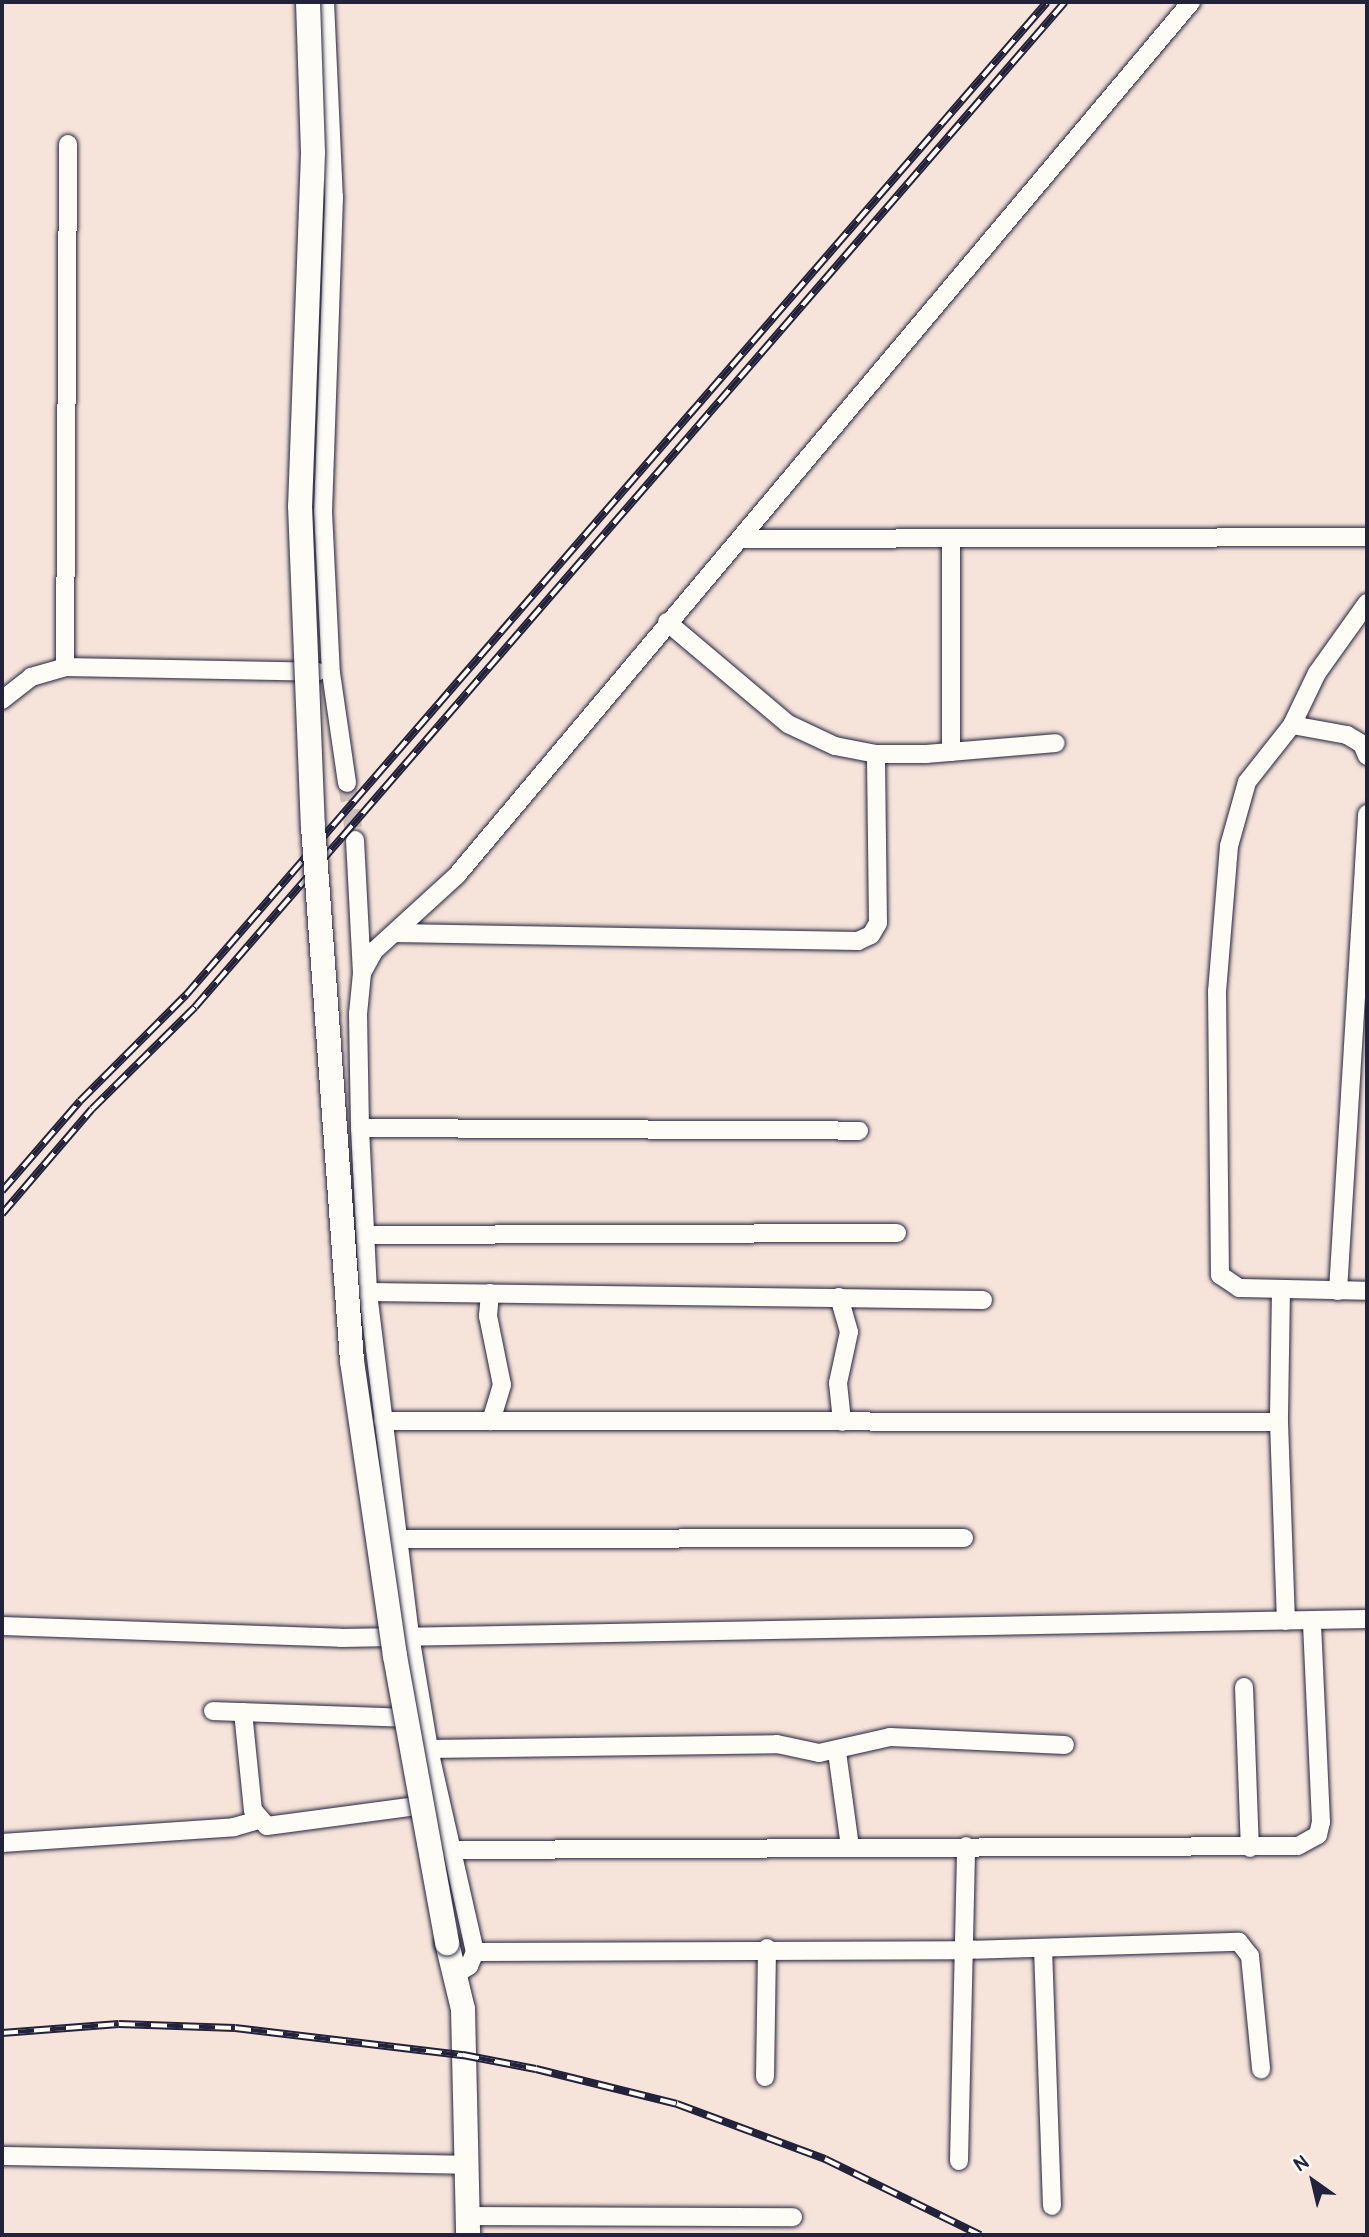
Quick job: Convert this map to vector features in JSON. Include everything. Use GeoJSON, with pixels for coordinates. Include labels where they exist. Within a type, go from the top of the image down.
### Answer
{"type":"FeatureCollection","features":[{"type":"Feature","properties":{"kind":"main road"},"geometry":{"type":"LineString","coordinates":[[307,2],[313,153],[300,506],[315,854],[352,1361],[395,1657],[447,1942],[463,2009],[468,2226]]}},
{"type":"Feature","properties":{"kind":"street"},"geometry":{"type":"LineString","coordinates":[[325,2],[334,197],[323,420],[331,673],[347,783]]}},
{"type":"Feature","properties":{"kind":"street"},"geometry":{"type":"LineString","coordinates":[[362,973],[375,950],[457,875],[1191,2]]}},
{"type":"Feature","properties":{"kind":"street"},"geometry":{"type":"LineString","coordinates":[[65,667],[68,144]]}},
{"type":"Feature","properties":{"kind":"street"},"geometry":{"type":"LineString","coordinates":[[740,539],[1367,537]]}},
{"type":"Feature","properties":{"kind":"street"},"geometry":{"type":"LineString","coordinates":[[951,538],[951,752]]}},
{"type":"Feature","properties":{"kind":"street"},"geometry":{"type":"LineString","coordinates":[[1367,603],[1317,673],[1292,725],[1247,782],[1229,846],[1217,991],[1218,1264],[1228,1285],[1367,1291]]}},
{"type":"Feature","properties":{"kind":"street"},"geometry":{"type":"LineString","coordinates":[[667,622],[788,724],[835,746],[876,754],[951,752],[1056,743]]}},
{"type":"Feature","properties":{"kind":"street"},"geometry":{"type":"LineString","coordinates":[[2,700],[31,677],[65,667],[331,673]]}},
{"type":"Feature","properties":{"kind":"street"},"geometry":{"type":"LineString","coordinates":[[1292,725],[1347,735],[1362,744],[1367,756]]}},
{"type":"Feature","properties":{"kind":"street"},"geometry":{"type":"LineString","coordinates":[[395,933],[858,941],[871,935],[878,923],[876,754]]}},
{"type":"Feature","properties":{"kind":"street"},"geometry":{"type":"LineString","coordinates":[[1338,1291],[1359,1043],[1367,814]]}},
{"type":"Feature","properties":{"kind":"street"},"geometry":{"type":"LineString","coordinates":[[355,839],[362,973],[358,1014],[360,1128],[368,1292],[410,1635],[429,1749],[475,1952],[469,1966],[455,1975]]}},
{"type":"Feature","properties":{"kind":"street"},"geometry":{"type":"LineString","coordinates":[[360,1128],[859,1131]]}},
{"type":"Feature","properties":{"kind":"street"},"geometry":{"type":"LineString","coordinates":[[366,1235],[897,1233]]}},
{"type":"Feature","properties":{"kind":"street"},"geometry":{"type":"LineString","coordinates":[[1281,1289],[1279,1422],[1286,1621]]}},
{"type":"Feature","properties":{"kind":"street"},"geometry":{"type":"LineString","coordinates":[[368,1292],[983,1300]]}},
{"type":"Feature","properties":{"kind":"street"},"geometry":{"type":"LineString","coordinates":[[490,1293],[488,1317],[502,1385],[491,1421]]}},
{"type":"Feature","properties":{"kind":"street"},"geometry":{"type":"LineString","coordinates":[[839,1297],[849,1332],[838,1383],[842,1422]]}},
{"type":"Feature","properties":{"kind":"street"},"geometry":{"type":"LineString","coordinates":[[383,1421],[1279,1422]]}},
{"type":"Feature","properties":{"kind":"street"},"geometry":{"type":"LineString","coordinates":[[397,1539],[964,1538]]}},
{"type":"Feature","properties":{"kind":"street"},"geometry":{"type":"LineString","coordinates":[[2,1626],[341,1638],[1367,1619]]}},
{"type":"Feature","properties":{"kind":"street"},"geometry":{"type":"LineString","coordinates":[[451,1850],[1298,1846],[1318,1835],[1321,1822],[1312,1620]]}},
{"type":"Feature","properties":{"kind":"street"},"geometry":{"type":"LineString","coordinates":[[1244,1686],[1250,1848]]}},
{"type":"Feature","properties":{"kind":"street"},"geometry":{"type":"LineString","coordinates":[[213,1712],[424,1718]]}},
{"type":"Feature","properties":{"kind":"street"},"geometry":{"type":"LineString","coordinates":[[243,1712],[253,1810],[258,1820]]}},
{"type":"Feature","properties":{"kind":"street"},"geometry":{"type":"LineString","coordinates":[[429,1749],[777,1744],[837,1752],[890,1737],[1065,1745]]}},
{"type":"Feature","properties":{"kind":"street"},"geometry":{"type":"LineString","coordinates":[[837,1752],[850,1847]]}},
{"type":"Feature","properties":{"kind":"street"},"geometry":{"type":"LineString","coordinates":[[2,1843],[234,1827],[258,1820],[279,1828],[440,1802]]}},
{"type":"Feature","properties":{"kind":"street"},"geometry":{"type":"LineString","coordinates":[[959,2161],[966,1846]]}},
{"type":"Feature","properties":{"kind":"street"},"geometry":{"type":"LineString","coordinates":[[475,1952],[767,1948],[964,1950],[1244,1945],[1250,1956],[1261,2068]]}},
{"type":"Feature","properties":{"kind":"street"},"geometry":{"type":"LineString","coordinates":[[765,2077],[767,1948]]}},
{"type":"Feature","properties":{"kind":"street"},"geometry":{"type":"LineString","coordinates":[[1043,1948],[1052,2206]]}},
{"type":"Feature","properties":{"kind":"street"},"geometry":{"type":"LineString","coordinates":[[2,2156],[467,2165]]}},
{"type":"Feature","properties":{"kind":"street"},"geometry":{"type":"LineString","coordinates":[[468,2226],[793,2217]]}},
{"type":"Feature","properties":{"kind":"tunnel"},"geometry":{"type":"LineString","coordinates":[[347,783],[355,840]]}},
{"type":"Feature","properties":{"kind":"railway"},"geometry":{"type":"LineString","coordinates":[[2,1191],[80,1101],[186,995],[1047,2]]}},
{"type":"Feature","properties":{"kind":"railway"},"geometry":{"type":"LineString","coordinates":[[2,1214],[92,1109],[195,1007],[1065,2]]}},
{"type":"Feature","properties":{"kind":"railway"},"geometry":{"type":"LineString","coordinates":[[2,2033],[119,2024],[235,2028],[463,2055],[536,2069],[677,2104],[825,2159],[980,2235]]}}]}
